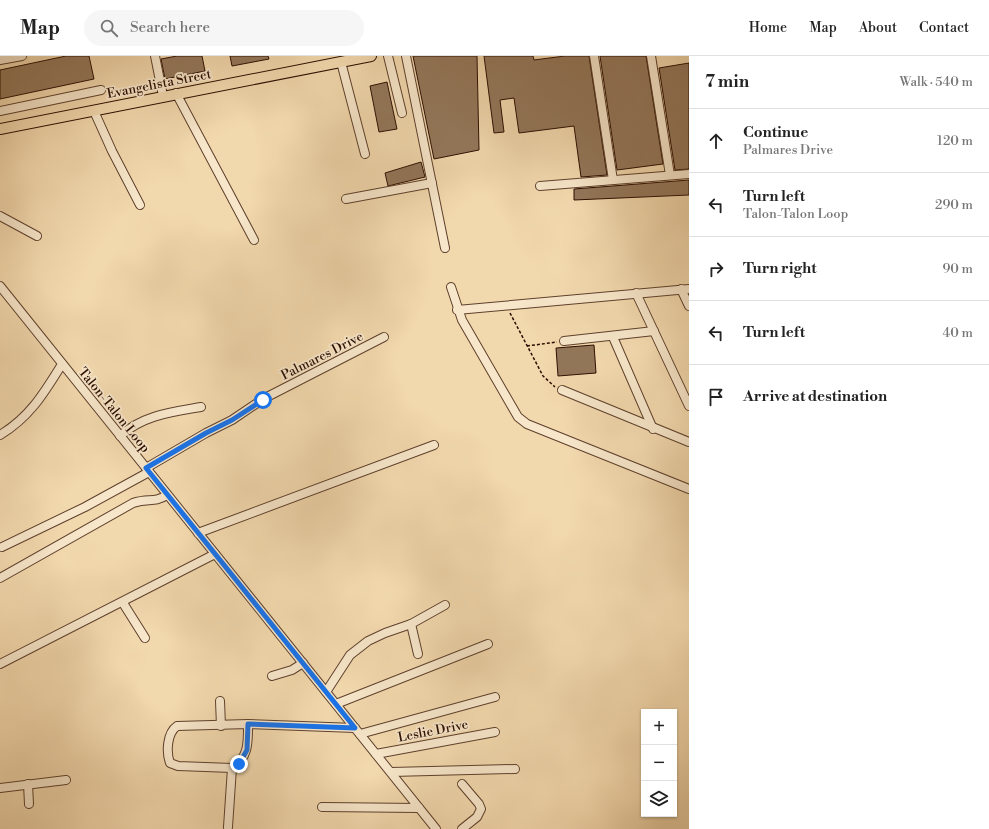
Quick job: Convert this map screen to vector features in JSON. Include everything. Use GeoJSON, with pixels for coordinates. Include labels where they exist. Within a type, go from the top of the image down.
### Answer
{"type":"FeatureCollection","features":[{"type":"Feature","properties":{"kind":"main road","name":"Evangelista Street"},"geometry":{"type":"LineString","coordinates":[[0,129],[94,111],[176,93],[370,56]]}},
{"type":"Feature","properties":{"kind":"street"},"geometry":{"type":"LineString","coordinates":[[0,60],[22,56]]}},
{"type":"Feature","properties":{"kind":"street"},"geometry":{"type":"LineString","coordinates":[[155,56],[163,96]]}},
{"type":"Feature","properties":{"kind":"street"},"geometry":{"type":"LineString","coordinates":[[388,56],[402,113]]}},
{"type":"Feature","properties":{"kind":"street"},"geometry":{"type":"LineString","coordinates":[[406,56],[445,248]]}},
{"type":"Feature","properties":{"kind":"street"},"geometry":{"type":"LineString","coordinates":[[594,56],[613,180]]}},
{"type":"Feature","properties":{"kind":"street"},"geometry":{"type":"LineString","coordinates":[[651,56],[670,175]]}},
{"type":"Feature","properties":{"kind":"street"},"geometry":{"type":"LineString","coordinates":[[344,60],[365,154]]}},
{"type":"Feature","properties":{"kind":"street"},"geometry":{"type":"LineString","coordinates":[[0,111],[101,90]]}},
{"type":"Feature","properties":{"kind":"street"},"geometry":{"type":"LineString","coordinates":[[176,93],[254,240]]}},
{"type":"Feature","properties":{"kind":"street"},"geometry":{"type":"LineString","coordinates":[[94,111],[112,151],[140,205]]}},
{"type":"Feature","properties":{"kind":"street"},"geometry":{"type":"LineString","coordinates":[[540,186],[689,174]]}},
{"type":"Feature","properties":{"kind":"street"},"geometry":{"type":"LineString","coordinates":[[346,199],[432,183]]}},
{"type":"Feature","properties":{"kind":"street"},"geometry":{"type":"LineString","coordinates":[[0,216],[37,236]]}},
{"type":"Feature","properties":{"kind":"street","name":"Talon-Talon Loop"},"geometry":{"type":"LineString","coordinates":[[0,286],[436,829]]}},
{"type":"Feature","properties":{"kind":"street"},"geometry":{"type":"LineString","coordinates":[[451,288],[457,310],[490,371],[518,417],[527,424],[689,489]]}},
{"type":"Feature","properties":{"kind":"street"},"geometry":{"type":"LineString","coordinates":[[457,310],[685,289],[689,306]]}},
{"type":"Feature","properties":{"kind":"street"},"geometry":{"type":"LineString","coordinates":[[636,293],[689,406]]}},
{"type":"Feature","properties":{"kind":"street"},"geometry":{"type":"LineString","coordinates":[[564,342],[654,331]]}},
{"type":"Feature","properties":{"kind":"street","name":"Palmares Drive"},"geometry":{"type":"LineString","coordinates":[[2,547],[85,507],[263,400],[384,337]]}},
{"type":"Feature","properties":{"kind":"street"},"geometry":{"type":"LineString","coordinates":[[612,337],[653,428]]}},
{"type":"Feature","properties":{"kind":"street"},"geometry":{"type":"LineString","coordinates":[[0,435],[16,426],[30,412],[62,364]]}},
{"type":"Feature","properties":{"kind":"street"},"geometry":{"type":"LineString","coordinates":[[562,390],[689,442]]}},
{"type":"Feature","properties":{"kind":"street"},"geometry":{"type":"LineString","coordinates":[[120,436],[137,423],[147,418],[176,410],[201,407]]}},
{"type":"Feature","properties":{"kind":"street"},"geometry":{"type":"LineString","coordinates":[[198,533],[434,445]]}},
{"type":"Feature","properties":{"kind":"street"},"geometry":{"type":"LineString","coordinates":[[0,578],[133,503],[146,499],[157,501],[167,495]]}},
{"type":"Feature","properties":{"kind":"street"},"geometry":{"type":"LineString","coordinates":[[0,664],[123,603],[215,554]]}},
{"type":"Feature","properties":{"kind":"street"},"geometry":{"type":"LineString","coordinates":[[123,603],[145,638]]}},
{"type":"Feature","properties":{"kind":"street"},"geometry":{"type":"LineString","coordinates":[[326,692],[350,655],[368,641],[411,624],[445,605]]}},
{"type":"Feature","properties":{"kind":"street"},"geometry":{"type":"LineString","coordinates":[[411,624],[418,654]]}},
{"type":"Feature","properties":{"kind":"street"},"geometry":{"type":"LineString","coordinates":[[336,704],[488,644]]}},
{"type":"Feature","properties":{"kind":"street"},"geometry":{"type":"LineString","coordinates":[[272,676],[292,670],[303,663]]}},
{"type":"Feature","properties":{"kind":"street"},"geometry":{"type":"LineString","coordinates":[[248,724],[247,750],[239,764],[232,768],[173,766],[169,759],[168,744],[172,730],[175,727],[248,724],[358,731],[495,697]]}},
{"type":"Feature","properties":{"kind":"street"},"geometry":{"type":"LineString","coordinates":[[220,701],[221,726]]}},
{"type":"Feature","properties":{"kind":"street","name":"Leslie Drive"},"geometry":{"type":"LineString","coordinates":[[376,754],[495,732]]}},
{"type":"Feature","properties":{"kind":"street"},"geometry":{"type":"LineString","coordinates":[[228,827],[232,768]]}},
{"type":"Feature","properties":{"kind":"street"},"geometry":{"type":"LineString","coordinates":[[391,772],[515,769]]}},
{"type":"Feature","properties":{"kind":"street"},"geometry":{"type":"LineString","coordinates":[[0,788],[66,780]]}},
{"type":"Feature","properties":{"kind":"street"},"geometry":{"type":"LineString","coordinates":[[28,784],[29,804]]}},
{"type":"Feature","properties":{"kind":"street"},"geometry":{"type":"LineString","coordinates":[[462,784],[479,804],[480,809],[477,817],[462,829]]}},
{"type":"Feature","properties":{"kind":"street"},"geometry":{"type":"LineString","coordinates":[[322,807],[419,808]]}},
{"type":"Feature","properties":{"kind":"path"},"geometry":{"type":"LineString","coordinates":[[506,306],[543,376],[552,385],[562,390]]}},
{"type":"Feature","properties":{"kind":"path"},"geometry":{"type":"LineString","coordinates":[[528,346],[564,342]]}},
{"type":"Feature","properties":{"kind":"building"},"geometry":{"type":"Polygon","coordinates":[[[66,56],[89,56],[94,79],[0,99],[0,70],[66,56]]]}},
{"type":"Feature","properties":{"kind":"building"},"geometry":{"type":"Polygon","coordinates":[[[177,56],[202,56],[205,71],[165,79],[161,59],[177,56]]]}},
{"type":"Feature","properties":{"kind":"building"},"geometry":{"type":"Polygon","coordinates":[[[230,56],[268,56],[269,59],[232,66],[230,56]]]}},
{"type":"Feature","properties":{"kind":"building"},"geometry":{"type":"Polygon","coordinates":[[[413,56],[477,56],[479,150],[434,159],[413,56]]]}},
{"type":"Feature","properties":{"kind":"building"},"geometry":{"type":"Polygon","coordinates":[[[484,56],[533,56],[534,60],[565,56],[589,56],[607,175],[581,177],[574,126],[519,133],[514,98],[500,100],[504,132],[494,133],[484,56]]]}},
{"type":"Feature","properties":{"kind":"building"},"geometry":{"type":"Polygon","coordinates":[[[600,56],[646,56],[663,164],[617,170],[600,56]]]}},
{"type":"Feature","properties":{"kind":"building"},"geometry":{"type":"Polygon","coordinates":[[[689,63],[689,169],[675,170],[659,68],[689,63]]]}},
{"type":"Feature","properties":{"kind":"building"},"geometry":{"type":"Polygon","coordinates":[[[387,82],[397,129],[379,132],[370,86],[387,82]]]}},
{"type":"Feature","properties":{"kind":"building"},"geometry":{"type":"Polygon","coordinates":[[[421,162],[425,177],[388,186],[385,173],[421,162]]]}},
{"type":"Feature","properties":{"kind":"building"},"geometry":{"type":"Polygon","coordinates":[[[689,180],[689,195],[574,200],[574,189],[689,180]]]}},
{"type":"Feature","properties":{"kind":"building"},"geometry":{"type":"Polygon","coordinates":[[[594,345],[596,373],[558,376],[556,348],[594,345]]]}},
{"type":"Feature","properties":{"kind":"route"},"geometry":{"type":"LineString","coordinates":[[239,764],[247,750],[248,724],[355,728],[146,468],[206,433],[232,420],[263,400]]}}]}
